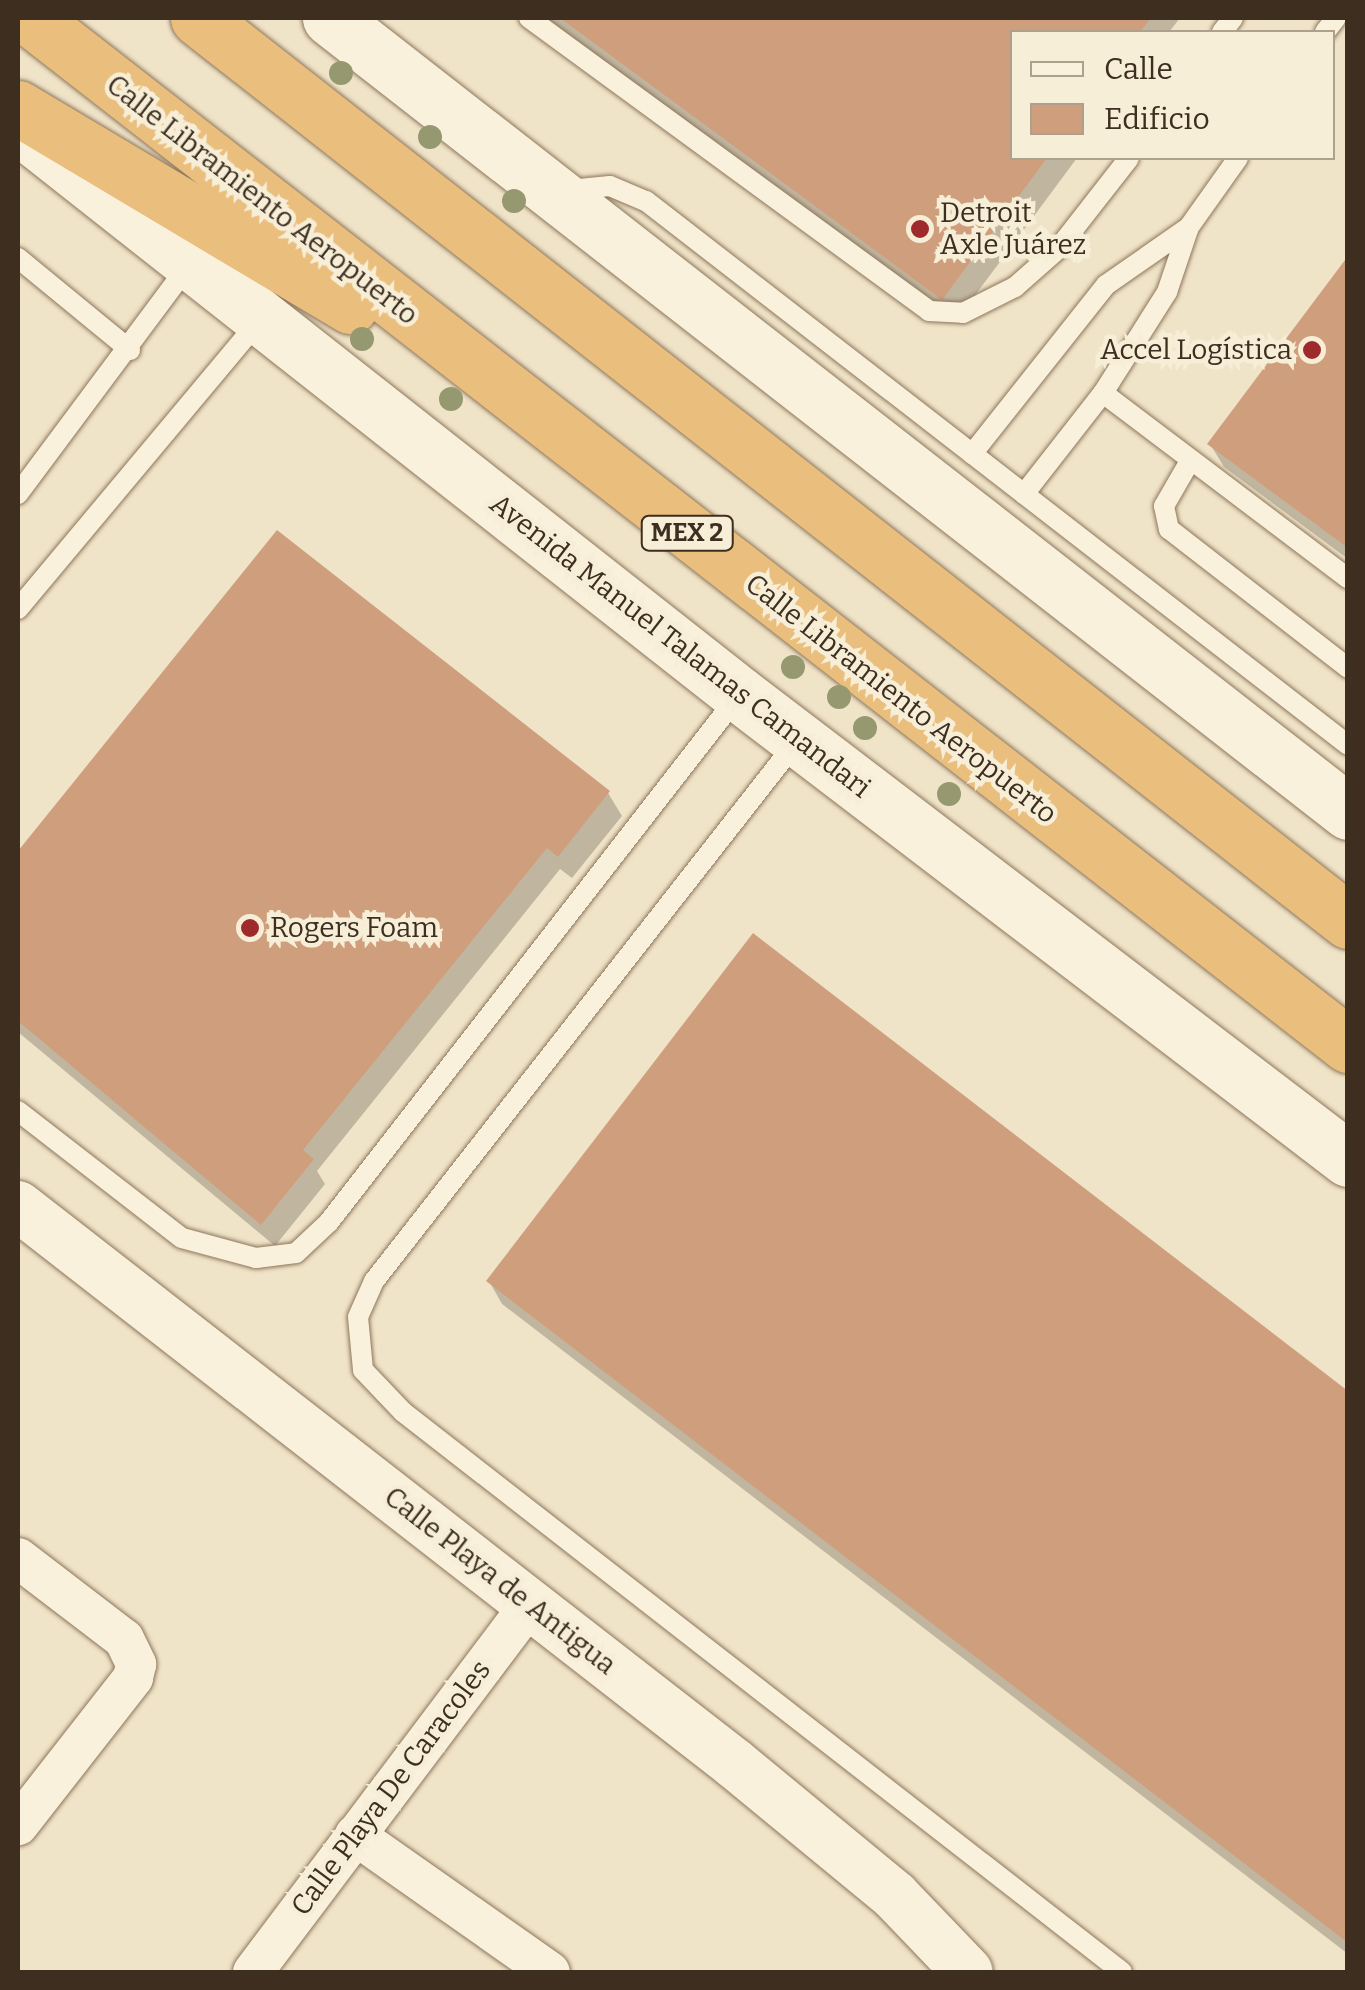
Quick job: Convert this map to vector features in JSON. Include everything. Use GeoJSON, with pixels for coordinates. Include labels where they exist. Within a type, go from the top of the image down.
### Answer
{"type":"FeatureCollection","features":[{"type":"Feature","properties":{"kind":"highway","name":"Calle Libramiento Aeropuerto"},"geometry":{"type":"LineString","coordinates":[[30,18],[541,420],[1348,1045]]}},
{"type":"Feature","properties":{"kind":"highway"},"geometry":{"type":"LineString","coordinates":[[198,18],[1348,921]]}},
{"type":"Feature","properties":{"kind":"highway"},"geometry":{"type":"LineString","coordinates":[[18,108],[541,420]]}},
{"type":"Feature","properties":{"kind":"main road"},"geometry":{"type":"LineString","coordinates":[[342,21],[554,192],[1348,812]]}},
{"type":"Feature","properties":{"kind":"main road","name":"Avenida Manuel Talamas Camandari"},"geometry":{"type":"LineString","coordinates":[[18,126],[798,740],[1348,1160]]}},
{"type":"Feature","properties":{"kind":"street","name":"Calle Playa de Antigua"},"geometry":{"type":"LineString","coordinates":[[18,1206],[736,1764],[895,1896],[960,1969]]}},
{"type":"Feature","properties":{"kind":"street"},"geometry":{"type":"LineString","coordinates":[[18,1558],[124,1639],[136,1664],[133,1678],[18,1825]]}},
{"type":"Feature","properties":{"kind":"street","name":"Calle Playa De Caracoles"},"geometry":{"type":"LineString","coordinates":[[253,1972],[530,1605]]}},
{"type":"Feature","properties":{"kind":"street"},"geometry":{"type":"LineString","coordinates":[[355,1835],[550,1972]]}},
{"type":"Feature","properties":{"kind":"lane"},"geometry":{"type":"LineString","coordinates":[[529,18],[929,311],[964,313],[1015,286],[1058,249],[1127,160]]}},
{"type":"Feature","properties":{"kind":"lane"},"geometry":{"type":"LineString","coordinates":[[1024,494],[1104,393],[1168,292],[1190,228],[1237,160]]}},
{"type":"Feature","properties":{"kind":"lane"},"geometry":{"type":"LineString","coordinates":[[554,192],[610,186],[646,201],[1348,745]]}},
{"type":"Feature","properties":{"kind":"lane"},"geometry":{"type":"LineString","coordinates":[[972,454],[1106,285],[1190,228]]}},
{"type":"Feature","properties":{"kind":"lane"},"geometry":{"type":"LineString","coordinates":[[18,258],[130,350]]}},
{"type":"Feature","properties":{"kind":"lane"},"geometry":{"type":"LineString","coordinates":[[18,494],[130,350],[190,264]]}},
{"type":"Feature","properties":{"kind":"lane"},"geometry":{"type":"LineString","coordinates":[[18,610],[260,319]]}},
{"type":"Feature","properties":{"kind":"lane"},"geometry":{"type":"LineString","coordinates":[[1104,393],[1348,578]]}},
{"type":"Feature","properties":{"kind":"lane"},"geometry":{"type":"LineString","coordinates":[[1190,461],[1164,506],[1169,528],[1348,668]]}},
{"type":"Feature","properties":{"kind":"lane"},"geometry":{"type":"LineString","coordinates":[[18,1111],[182,1238],[256,1258],[296,1253],[329,1222],[739,694]]}},
{"type":"Feature","properties":{"kind":"lane"},"geometry":{"type":"LineString","coordinates":[[798,740],[374,1281],[358,1318],[363,1370],[403,1412],[1122,1972]]}},
{"type":"Feature","properties":{"kind":"building","name":"Detroit Axle Juárez"},"geometry":{"type":"Polygon","coordinates":[[[560,18],[1151,18],[1142,30],[1010,30],[1010,160],[1046,160],[942,300],[560,18]]]}},
{"type":"Feature","properties":{"kind":"building","name":"Accel Logística"},"geometry":{"type":"Polygon","coordinates":[[[1348,256],[1348,548],[1207,444],[1348,256]]]}},
{"type":"Feature","properties":{"kind":"building","name":"Rogers Foam"},"geometry":{"type":"Polygon","coordinates":[[[277,530],[610,791],[558,857],[547,848],[303,1150],[314,1159],[261,1225],[18,1021],[18,851],[277,530]]]}},
{"type":"Feature","properties":{"kind":"building"},"geometry":{"type":"Polygon","coordinates":[[[753,933],[1348,1391],[1348,1943],[486,1281],[753,933]]]}},
{"type":"Feature","properties":{"kind":"place","name":"Detroit Axle Juárez"},"geometry":{"type":"Point","coordinates":[920,229]}},
{"type":"Feature","properties":{"kind":"place","name":"Accel Logística"},"geometry":{"type":"Point","coordinates":[1312,350]}},
{"type":"Feature","properties":{"kind":"place","name":"Rogers Foam"},"geometry":{"type":"Point","coordinates":[250,928]}}]}
